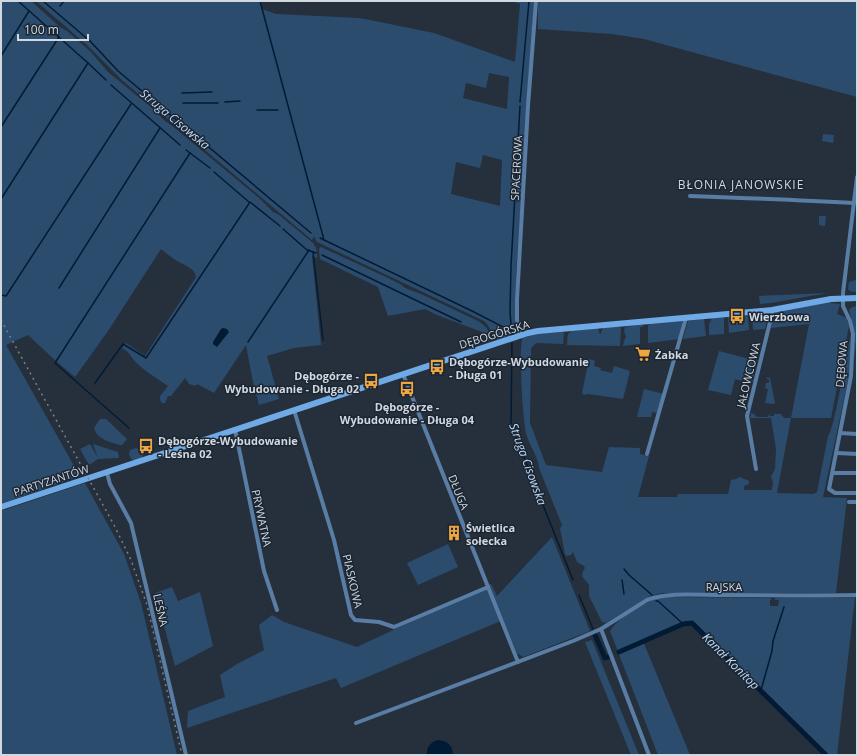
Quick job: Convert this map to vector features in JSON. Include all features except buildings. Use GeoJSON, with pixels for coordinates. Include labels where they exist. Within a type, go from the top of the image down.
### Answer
{"type":"FeatureCollection","features":[{"type":"Feature","properties":{"kind":"street","name":"SPACEROWA"},"geometry":{"type":"LineString","coordinates":[[520,336],[517,320],[517,299],[536,1]]}},
{"type":"Feature","properties":{"kind":"street"},"geometry":{"type":"LineString","coordinates":[[842,298],[857,177]]}},
{"type":"Feature","properties":{"kind":"street"},"geometry":{"type":"LineString","coordinates":[[690,196],[854,203]]}},
{"type":"Feature","properties":{"kind":"street","name":"DĘBOWA"},"geometry":{"type":"LineString","coordinates":[[842,298],[843,306],[850,321],[853,334],[851,376],[830,489],[835,493],[857,493]]}},
{"type":"Feature","properties":{"kind":"street","name":"DĘBOGÓRSKA"},"geometry":{"type":"LineString","coordinates":[[106,473],[294,409],[538,331],[772,310],[822,300],[857,298]]}},
{"type":"Feature","properties":{"kind":"street","name":"JAŁOWCOWA"},"geometry":{"type":"LineString","coordinates":[[756,469],[747,416],[772,310]]}},
{"type":"Feature","properties":{"kind":"street"},"geometry":{"type":"LineString","coordinates":[[647,454],[686,318]]}},
{"type":"Feature","properties":{"kind":"street","name":"DŁUGA"},"geometry":{"type":"LineString","coordinates":[[403,374],[518,662]]}},
{"type":"Feature","properties":{"kind":"street","name":"PIASKOWA"},"geometry":{"type":"LineString","coordinates":[[294,409],[334,540],[351,615],[355,620],[379,622],[394,627],[488,588]]}},
{"type":"Feature","properties":{"kind":"street","name":"PRYWATNA"},"geometry":{"type":"LineString","coordinates":[[235,429],[264,572],[277,610]]}},
{"type":"Feature","properties":{"kind":"street"},"geometry":{"type":"LineString","coordinates":[[840,433],[857,434]]}},
{"type":"Feature","properties":{"kind":"street"},"geometry":{"type":"LineString","coordinates":[[837,453],[857,454]]}},
{"type":"Feature","properties":{"kind":"street","name":"PARTYZANTÓW"},"geometry":{"type":"LineString","coordinates":[[1,507],[106,473]]}},
{"type":"Feature","properties":{"kind":"street","name":"LEŚNA"},"geometry":{"type":"LineString","coordinates":[[106,473],[110,484],[132,523],[186,755]]}},
{"type":"Feature","properties":{"kind":"street"},"geometry":{"type":"LineString","coordinates":[[833,473],[857,473]]}},
{"type":"Feature","properties":{"kind":"street"},"geometry":{"type":"LineString","coordinates":[[849,502],[857,502]]}},
{"type":"Feature","properties":{"kind":"street","name":"RAJSKA"},"geometry":{"type":"LineString","coordinates":[[601,629],[647,600],[664,596],[857,595]]}},
{"type":"Feature","properties":{"kind":"street"},"geometry":{"type":"LineString","coordinates":[[356,722],[518,662],[601,629],[649,755]]}},
{"type":"Feature","properties":{"kind":"shaded area"},"geometry":{"type":"Polygon","coordinates":[[[1,1],[31,1],[90,51],[108,72],[152,108],[165,121],[259,198],[273,212],[279,215],[313,243],[317,254],[317,258],[312,256],[321,345],[294,348],[267,356],[279,399],[259,405],[246,345],[214,393],[197,384],[196,386],[189,384],[185,378],[171,396],[168,396],[165,403],[162,403],[160,396],[168,386],[141,367],[127,351],[122,348],[126,343],[145,356],[196,277],[194,271],[175,260],[161,249],[108,331],[75,377],[28,335],[6,345],[73,464],[79,471],[80,476],[1,504],[1,1]]]}},
{"type":"Feature","properties":{"kind":"shaded area"},"geometry":{"type":"Polygon","coordinates":[[[36,1],[260,1],[262,9],[276,14],[360,18],[434,33],[515,62],[520,4],[512,1],[534,1],[516,273],[515,321],[518,334],[498,340],[484,321],[317,242],[314,236],[312,240],[123,81],[88,46],[36,1]],[[489,73],[486,88],[466,83],[463,98],[507,109],[509,77],[489,73]],[[483,155],[480,168],[456,162],[451,194],[500,206],[502,160],[483,155]]]}},
{"type":"Feature","properties":{"kind":"shaded area"},"geometry":{"type":"Polygon","coordinates":[[[538,1],[857,1],[857,97],[644,39],[612,34],[538,29],[538,1]]]}},
{"type":"Feature","properties":{"kind":"shaded area"},"geometry":{"type":"Polygon","coordinates":[[[823,134],[834,135],[833,143],[822,141],[823,134]]]}},
{"type":"Feature","properties":{"kind":"shaded area"},"geometry":{"type":"Polygon","coordinates":[[[819,216],[826,216],[825,226],[819,225],[819,216]]]}},
{"type":"Feature","properties":{"kind":"shaded area"},"geometry":{"type":"Polygon","coordinates":[[[321,247],[388,278],[405,288],[478,321],[487,329],[489,341],[487,342],[482,332],[425,309],[388,316],[378,287],[320,259],[319,249],[321,247]]]}},
{"type":"Feature","properties":{"kind":"shaded area"},"geometry":{"type":"Polygon","coordinates":[[[856,280],[857,292],[850,291],[848,289],[849,282],[856,280]]]}},
{"type":"Feature","properties":{"kind":"shaded area"},"geometry":{"type":"Polygon","coordinates":[[[828,293],[760,304],[759,296],[828,293]]]}},
{"type":"Feature","properties":{"kind":"shaded area"},"geometry":{"type":"Polygon","coordinates":[[[830,301],[830,303],[840,304],[837,314],[847,318],[849,326],[831,418],[791,418],[809,324],[771,328],[774,314],[776,311],[830,301]]]}},
{"type":"Feature","properties":{"kind":"shaded area"},"geometry":{"type":"Polygon","coordinates":[[[857,306],[857,333],[854,360],[852,322],[849,310],[852,307],[857,306]]]}},
{"type":"Feature","properties":{"kind":"shaded area"},"geometry":{"type":"Polygon","coordinates":[[[767,314],[768,316],[765,329],[753,330],[752,316],[767,314]]]}},
{"type":"Feature","properties":{"kind":"shaded area"},"geometry":{"type":"Polygon","coordinates":[[[747,316],[749,330],[729,333],[728,317],[747,316]]]}},
{"type":"Feature","properties":{"kind":"shaded area"},"geometry":{"type":"Polygon","coordinates":[[[723,317],[724,334],[709,335],[709,324],[712,318],[723,317]]]}},
{"type":"Feature","properties":{"kind":"shaded area"},"geometry":{"type":"Polygon","coordinates":[[[704,319],[706,336],[683,339],[688,321],[704,319]]]}},
{"type":"Feature","properties":{"kind":"shaded area"},"geometry":{"type":"Polygon","coordinates":[[[681,320],[684,322],[680,339],[648,343],[648,326],[650,323],[681,320]]]}},
{"type":"Feature","properties":{"kind":"shaded area"},"geometry":{"type":"Polygon","coordinates":[[[641,324],[644,327],[640,327],[640,344],[623,346],[626,337],[624,331],[625,327],[641,324]]]}},
{"type":"Feature","properties":{"kind":"shaded area"},"geometry":{"type":"Polygon","coordinates":[[[617,326],[621,328],[620,346],[567,345],[568,335],[572,331],[598,328],[600,335],[603,328],[617,326]]]}},
{"type":"Feature","properties":{"kind":"shaded area"},"geometry":{"type":"Polygon","coordinates":[[[223,328],[227,329],[229,332],[217,347],[213,344],[213,342],[223,328]]]}},
{"type":"Feature","properties":{"kind":"shaded area"},"geometry":{"type":"Polygon","coordinates":[[[544,333],[564,333],[563,344],[536,343],[531,348],[530,423],[546,465],[602,472],[609,447],[640,448],[640,454],[649,456],[638,497],[677,497],[678,494],[728,494],[731,480],[740,477],[749,481],[749,484],[744,486],[744,490],[772,490],[773,482],[771,477],[775,469],[776,449],[771,418],[750,418],[751,413],[757,417],[768,417],[769,414],[770,416],[774,416],[774,414],[781,414],[784,418],[791,418],[777,493],[814,494],[817,492],[828,436],[834,419],[851,334],[850,371],[823,497],[847,498],[836,593],[662,593],[650,596],[606,623],[602,622],[589,596],[589,585],[582,576],[585,568],[584,566],[577,562],[573,552],[571,555],[566,556],[565,554],[560,528],[562,525],[526,433],[522,400],[521,368],[523,337],[544,333]]]}},
{"type":"Feature","properties":{"kind":"shaded area"},"geometry":{"type":"Polygon","coordinates":[[[719,351],[757,361],[752,383],[735,379],[731,395],[708,390],[719,351]]]}},
{"type":"Feature","properties":{"kind":"shaded area"},"geometry":{"type":"Polygon","coordinates":[[[589,359],[595,361],[594,366],[601,368],[600,370],[612,373],[614,366],[630,371],[623,399],[588,394],[584,395],[582,393],[589,359]]]}},
{"type":"Feature","properties":{"kind":"shaded area"},"geometry":{"type":"Polygon","coordinates":[[[767,377],[770,378],[775,403],[773,404],[765,403],[768,389],[765,388],[766,383],[769,383],[769,379],[767,379],[767,377]]]}},
{"type":"Feature","properties":{"kind":"shaded area"},"geometry":{"type":"Polygon","coordinates":[[[644,389],[664,394],[658,413],[652,412],[651,417],[637,417],[644,389]]]}},
{"type":"Feature","properties":{"kind":"shaded area"},"geometry":{"type":"Polygon","coordinates":[[[100,419],[106,419],[127,439],[122,445],[108,441],[98,435],[94,428],[100,419]]]}},
{"type":"Feature","properties":{"kind":"shaded area"},"geometry":{"type":"Polygon","coordinates":[[[90,444],[98,458],[93,444],[118,452],[119,458],[98,459],[89,465],[80,449],[90,444]]]}},
{"type":"Feature","properties":{"kind":"shaded area"},"geometry":{"type":"Polygon","coordinates":[[[136,448],[142,451],[143,455],[142,458],[135,461],[131,459],[129,454],[130,450],[136,448]]]}},
{"type":"Feature","properties":{"kind":"shaded area"},"geometry":{"type":"Polygon","coordinates":[[[85,483],[124,554],[141,603],[177,755],[1,755],[1,511],[85,483]]]}},
{"type":"Feature","properties":{"kind":"shaded area"},"geometry":{"type":"Polygon","coordinates":[[[552,537],[590,631],[523,657],[517,653],[503,620],[341,688],[336,678],[187,728],[188,711],[225,697],[220,675],[264,650],[259,625],[272,615],[284,622],[357,647],[491,584],[497,596],[552,537]]]}},
{"type":"Feature","properties":{"kind":"shaded area"},"geometry":{"type":"Polygon","coordinates":[[[448,544],[458,567],[418,585],[407,563],[448,544]]]}},
{"type":"Feature","properties":{"kind":"shaded area"},"geometry":{"type":"Polygon","coordinates":[[[172,587],[178,601],[200,592],[213,646],[175,666],[155,593],[172,587]]]}},
{"type":"Feature","properties":{"kind":"shaded area"},"geometry":{"type":"Polygon","coordinates":[[[667,597],[770,598],[772,600],[770,600],[770,606],[778,606],[779,600],[775,600],[775,598],[855,597],[837,755],[828,755],[695,623],[691,621],[685,622],[643,641],[690,755],[658,755],[610,631],[623,617],[636,609],[656,599],[667,597]]]}},
{"type":"Feature","properties":{"kind":"shaded area"},"geometry":{"type":"Polygon","coordinates":[[[592,640],[639,755],[631,755],[585,642],[592,640]]]}},
{"type":"Feature","properties":{"kind":"shaded area"},"geometry":{"type":"Polygon","coordinates":[[[437,740],[448,744],[452,748],[453,755],[427,755],[429,746],[432,742],[437,740]]]}},
{"type":"Feature","properties":{"kind":"waterway"},"geometry":{"type":"LineString","coordinates":[[18,1],[88,63]]}},
{"type":"Feature","properties":{"kind":"waterway","name":"Struga Cisowska"},"geometry":{"type":"LineString","coordinates":[[43,1],[90,41],[118,71],[311,233]]}},
{"type":"Feature","properties":{"kind":"waterway"},"geometry":{"type":"LineString","coordinates":[[60,6],[64,1]]}},
{"type":"Feature","properties":{"kind":"waterway"},"geometry":{"type":"LineString","coordinates":[[260,1],[324,240]]}},
{"type":"Feature","properties":{"kind":"waterway"},"geometry":{"type":"LineString","coordinates":[[520,102],[529,1]]}},
{"type":"Feature","properties":{"kind":"waterway"},"geometry":{"type":"LineString","coordinates":[[1,56],[29,11]]}},
{"type":"Feature","properties":{"kind":"waterway"},"geometry":{"type":"LineString","coordinates":[[1,127],[59,37]]}},
{"type":"Feature","properties":{"kind":"waterway"},"geometry":{"type":"LineString","coordinates":[[1,199],[88,63],[106,80]]}},
{"type":"Feature","properties":{"kind":"waterway"},"geometry":{"type":"LineString","coordinates":[[111,85],[180,145]]}},
{"type":"Feature","properties":{"kind":"waterway"},"geometry":{"type":"LineString","coordinates":[[182,93],[212,92]]}},
{"type":"Feature","properties":{"kind":"waterway"},"geometry":{"type":"LineString","coordinates":[[225,102],[240,101]]}},
{"type":"Feature","properties":{"kind":"waterway"},"geometry":{"type":"LineString","coordinates":[[183,103],[218,103]]}},
{"type":"Feature","properties":{"kind":"waterway"},"geometry":{"type":"LineString","coordinates":[[1,295],[6,296],[131,104]]}},
{"type":"Feature","properties":{"kind":"waterway"},"geometry":{"type":"LineString","coordinates":[[512,335],[510,313],[511,266],[520,106]]}},
{"type":"Feature","properties":{"kind":"waterway"},"geometry":{"type":"LineString","coordinates":[[257,110],[278,110]]}},
{"type":"Feature","properties":{"kind":"waterway"},"geometry":{"type":"LineString","coordinates":[[59,288],[160,128]]}},
{"type":"Feature","properties":{"kind":"waterway"},"geometry":{"type":"LineString","coordinates":[[129,428],[55,363],[190,153],[186,150]]}},
{"type":"Feature","properties":{"kind":"waterway"},"geometry":{"type":"LineString","coordinates":[[190,153],[210,168]]}},
{"type":"Feature","properties":{"kind":"waterway"},"geometry":{"type":"LineString","coordinates":[[214,172],[249,202]]}},
{"type":"Feature","properties":{"kind":"waterway"},"geometry":{"type":"LineString","coordinates":[[95,383],[123,344],[146,358],[250,202],[280,226]]}},
{"type":"Feature","properties":{"kind":"waterway"},"geometry":{"type":"LineString","coordinates":[[283,229],[307,250],[316,253]]}},
{"type":"Feature","properties":{"kind":"waterway","name":"Struga Cisowska"},"geometry":{"type":"LineString","coordinates":[[320,238],[511,331]]}},
{"type":"Feature","properties":{"kind":"waterway"},"geometry":{"type":"LineString","coordinates":[[248,342],[309,250]]}},
{"type":"Feature","properties":{"kind":"waterway"},"geometry":{"type":"LineString","coordinates":[[313,252],[323,340]]}},
{"type":"Feature","properties":{"kind":"waterway"},"geometry":{"type":"LineString","coordinates":[[322,255],[461,322]]}},
{"type":"Feature","properties":{"kind":"waterway","name":"Struga Cisowska"},"geometry":{"type":"LineString","coordinates":[[512,343],[511,425],[573,580]]}},
{"type":"Feature","properties":{"kind":"waterway"},"geometry":{"type":"LineString","coordinates":[[624,569],[652,595]]}},
{"type":"Feature","properties":{"kind":"waterway"},"geometry":{"type":"LineString","coordinates":[[622,580],[624,594]]}},
{"type":"Feature","properties":{"kind":"waterway","name":"Struga Cisowska"},"geometry":{"type":"LineString","coordinates":[[579,595],[593,629]]}},
{"type":"Feature","properties":{"kind":"waterway"},"geometry":{"type":"LineString","coordinates":[[656,601],[658,601],[681,622]]}},
{"type":"Feature","properties":{"kind":"waterway"},"geometry":{"type":"LineString","coordinates":[[761,690],[772,651],[773,641],[784,607]]}},
{"type":"Feature","properties":{"kind":"waterway","name":"Kanał Konitop"},"geometry":{"type":"LineString","coordinates":[[619,652],[683,624],[692,623],[826,755]]}},
{"type":"Feature","properties":{"kind":"waterway","name":"Struga Cisowska"},"geometry":{"type":"LineString","coordinates":[[595,635],[605,658],[608,657]]}},
{"type":"Feature","properties":{"kind":"railway"},"geometry":{"type":"LineString","coordinates":[[1,320],[114,525],[131,560],[147,605],[182,755]]}},
{"type":"Feature","properties":{"kind":"place","name":"Wierzbowa"},"geometry":{"type":"Point","coordinates":[737,316]}},
{"type":"Feature","properties":{"kind":"place","name":"Żabka"},"geometry":{"type":"Point","coordinates":[643,354]}},
{"type":"Feature","properties":{"kind":"place","name":"Dębogórze-Wybudowanie - Długa 01"},"geometry":{"type":"Point","coordinates":[437,367]}},
{"type":"Feature","properties":{"kind":"place","name":"Dębogórze - Wybudowanie - Długa 02"},"geometry":{"type":"Point","coordinates":[371,381]}},
{"type":"Feature","properties":{"kind":"place","name":"Dębogórze - Wybudowanie - Długa 04"},"geometry":{"type":"Point","coordinates":[407,389]}},
{"type":"Feature","properties":{"kind":"place","name":"Dębogórze-Wybudowanie - Leśna 02"},"geometry":{"type":"Point","coordinates":[146,446]}},
{"type":"Feature","properties":{"kind":"place","name":"Świetlica sołecka"},"geometry":{"type":"Point","coordinates":[454,533]}},
{"type":"Feature","properties":{"kind":"district","name":"BŁONIA JANOWSKIE"},"geometry":{"type":"Point","coordinates":[741,184]}}]}
